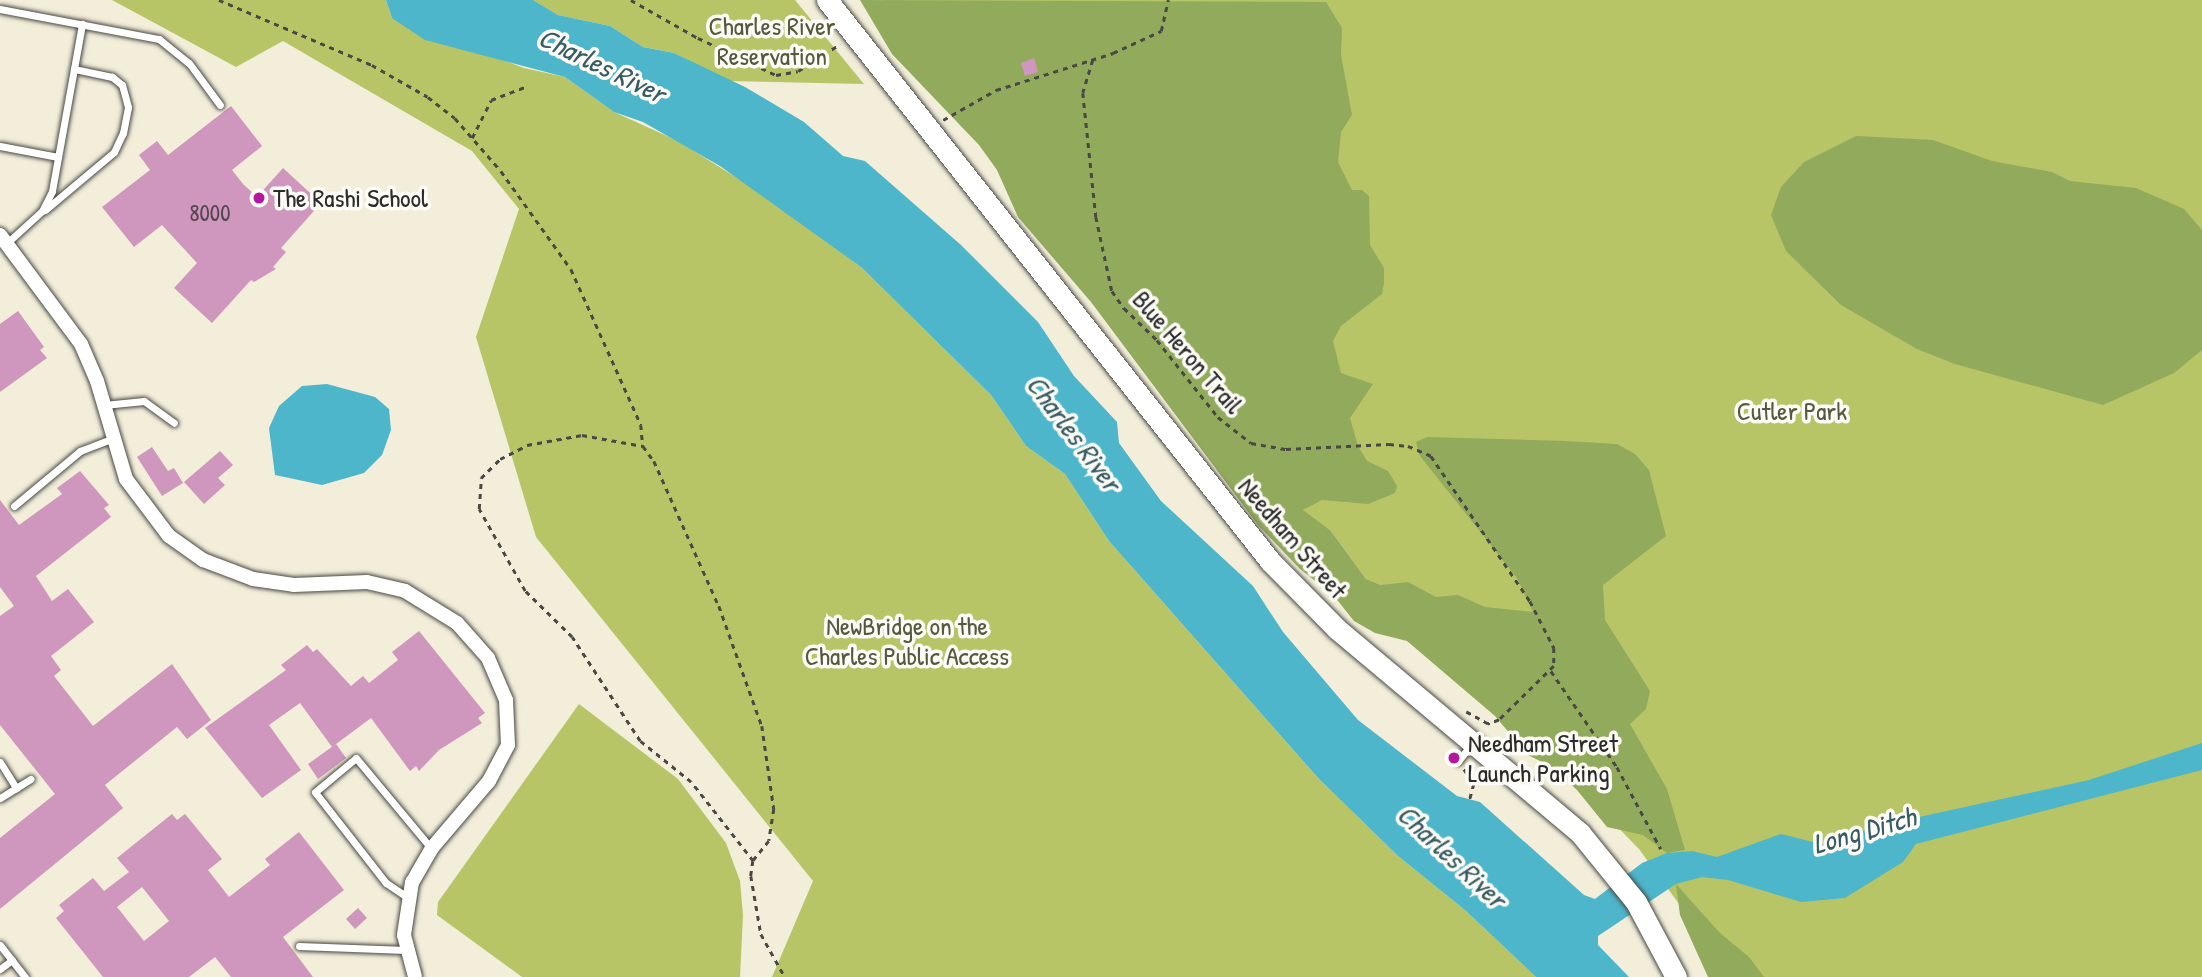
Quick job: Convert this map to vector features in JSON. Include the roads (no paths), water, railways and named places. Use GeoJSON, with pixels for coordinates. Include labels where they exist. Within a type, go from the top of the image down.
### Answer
{"type":"FeatureCollection","features":[{"type":"Feature","properties":{"kind":"main road","name":"Needham Street"},"geometry":{"type":"LineString","coordinates":[[827,0],[1270,561],[1330,623],[1554,809],[1608,863],[1649,924],[1676,977]]}},
{"type":"Feature","properties":{"kind":"street"},"geometry":{"type":"LineString","coordinates":[[4,238],[81,344],[104,405],[126,479],[149,514],[203,560],[240,576],[281,584],[367,582],[391,586],[444,612],[479,645],[506,700],[508,745],[489,781],[432,848],[407,897],[406,950],[415,977]]}},
{"type":"Feature","properties":{"kind":"lane"},"geometry":{"type":"LineString","coordinates":[[0,9],[159,39],[189,63],[220,105]]}},
{"type":"Feature","properties":{"kind":"lane"},"geometry":{"type":"LineString","coordinates":[[37,217],[50,198],[82,24]]}},
{"type":"Feature","properties":{"kind":"lane"},"geometry":{"type":"LineString","coordinates":[[4,238],[37,217],[114,152],[123,132],[128,107],[122,85],[112,77],[75,69]]}},
{"type":"Feature","properties":{"kind":"lane"},"geometry":{"type":"LineString","coordinates":[[0,146],[58,157]]}},
{"type":"Feature","properties":{"kind":"lane"},"geometry":{"type":"LineString","coordinates":[[104,405],[144,401],[174,423]]}},
{"type":"Feature","properties":{"kind":"lane"},"geometry":{"type":"LineString","coordinates":[[14,506],[80,451],[112,439]]}},
{"type":"Feature","properties":{"kind":"lane"},"geometry":{"type":"LineString","coordinates":[[1458,761],[1474,742]]}},
{"type":"Feature","properties":{"kind":"lane"},"geometry":{"type":"LineString","coordinates":[[407,897],[386,883],[315,792],[356,758],[432,848]]}},
{"type":"Feature","properties":{"kind":"lane"},"geometry":{"type":"LineString","coordinates":[[0,762],[16,788]]}},
{"type":"Feature","properties":{"kind":"lane"},"geometry":{"type":"LineString","coordinates":[[0,798],[30,779]]}},
{"type":"Feature","properties":{"kind":"lane"},"geometry":{"type":"LineString","coordinates":[[0,945],[25,977]]}},
{"type":"Feature","properties":{"kind":"lane"},"geometry":{"type":"LineString","coordinates":[[299,946],[406,950]]}},
{"type":"Feature","properties":{"kind":"lane"},"geometry":{"type":"LineString","coordinates":[[0,969],[12,960]]}},
{"type":"Feature","properties":{"kind":"water","name":"Charles River"},"geometry":{"type":"Polygon","coordinates":[[[386,0],[533,0],[558,15],[610,26],[643,47],[674,53],[745,87],[804,122],[843,156],[865,161],[961,245],[1038,322],[1074,376],[1117,422],[1119,443],[1161,501],[1253,586],[1283,632],[1358,720],[1457,796],[1480,802],[1584,895],[1595,899],[1642,863],[1667,853],[1692,851],[1717,857],[1781,834],[1821,844],[1834,842],[1873,827],[2089,780],[2202,743],[2202,770],[1916,844],[1903,862],[1845,898],[1801,902],[1728,880],[1702,877],[1676,884],[1598,936],[1598,945],[1629,977],[1536,977],[1466,911],[1398,856],[1319,779],[1109,541],[1065,474],[1026,446],[991,395],[861,267],[720,166],[643,122],[614,112],[565,77],[425,40],[392,18],[386,0]]]}},
{"type":"Feature","properties":{"kind":"water"},"geometry":{"type":"Polygon","coordinates":[[[327,384],[375,397],[389,409],[391,430],[382,455],[364,473],[322,485],[275,475],[269,428],[279,406],[302,386],[327,384]]]}},
{"type":"Feature","properties":{"kind":"place","name":"The Rashi School"},"geometry":{"type":"Point","coordinates":[259,198]}},
{"type":"Feature","properties":{"kind":"place","name":"Needham Street Launch Parking"},"geometry":{"type":"Point","coordinates":[1454,758]}},
{"type":"Feature","properties":{"kind":"park label","name":"Charles River Reservation"},"geometry":{"type":"Point","coordinates":[772,41]}},
{"type":"Feature","properties":{"kind":"park label","name":"Cutler Park"},"geometry":{"type":"Point","coordinates":[1792,411]}},
{"type":"Feature","properties":{"kind":"park label","name":"NewBridge on the Charles Public Access"},"geometry":{"type":"Point","coordinates":[907,641]}},
{"type":"Feature","properties":{"kind":"water label","name":"Long Ditch"},"geometry":{"type":"Point","coordinates":[1864,830]}}]}
